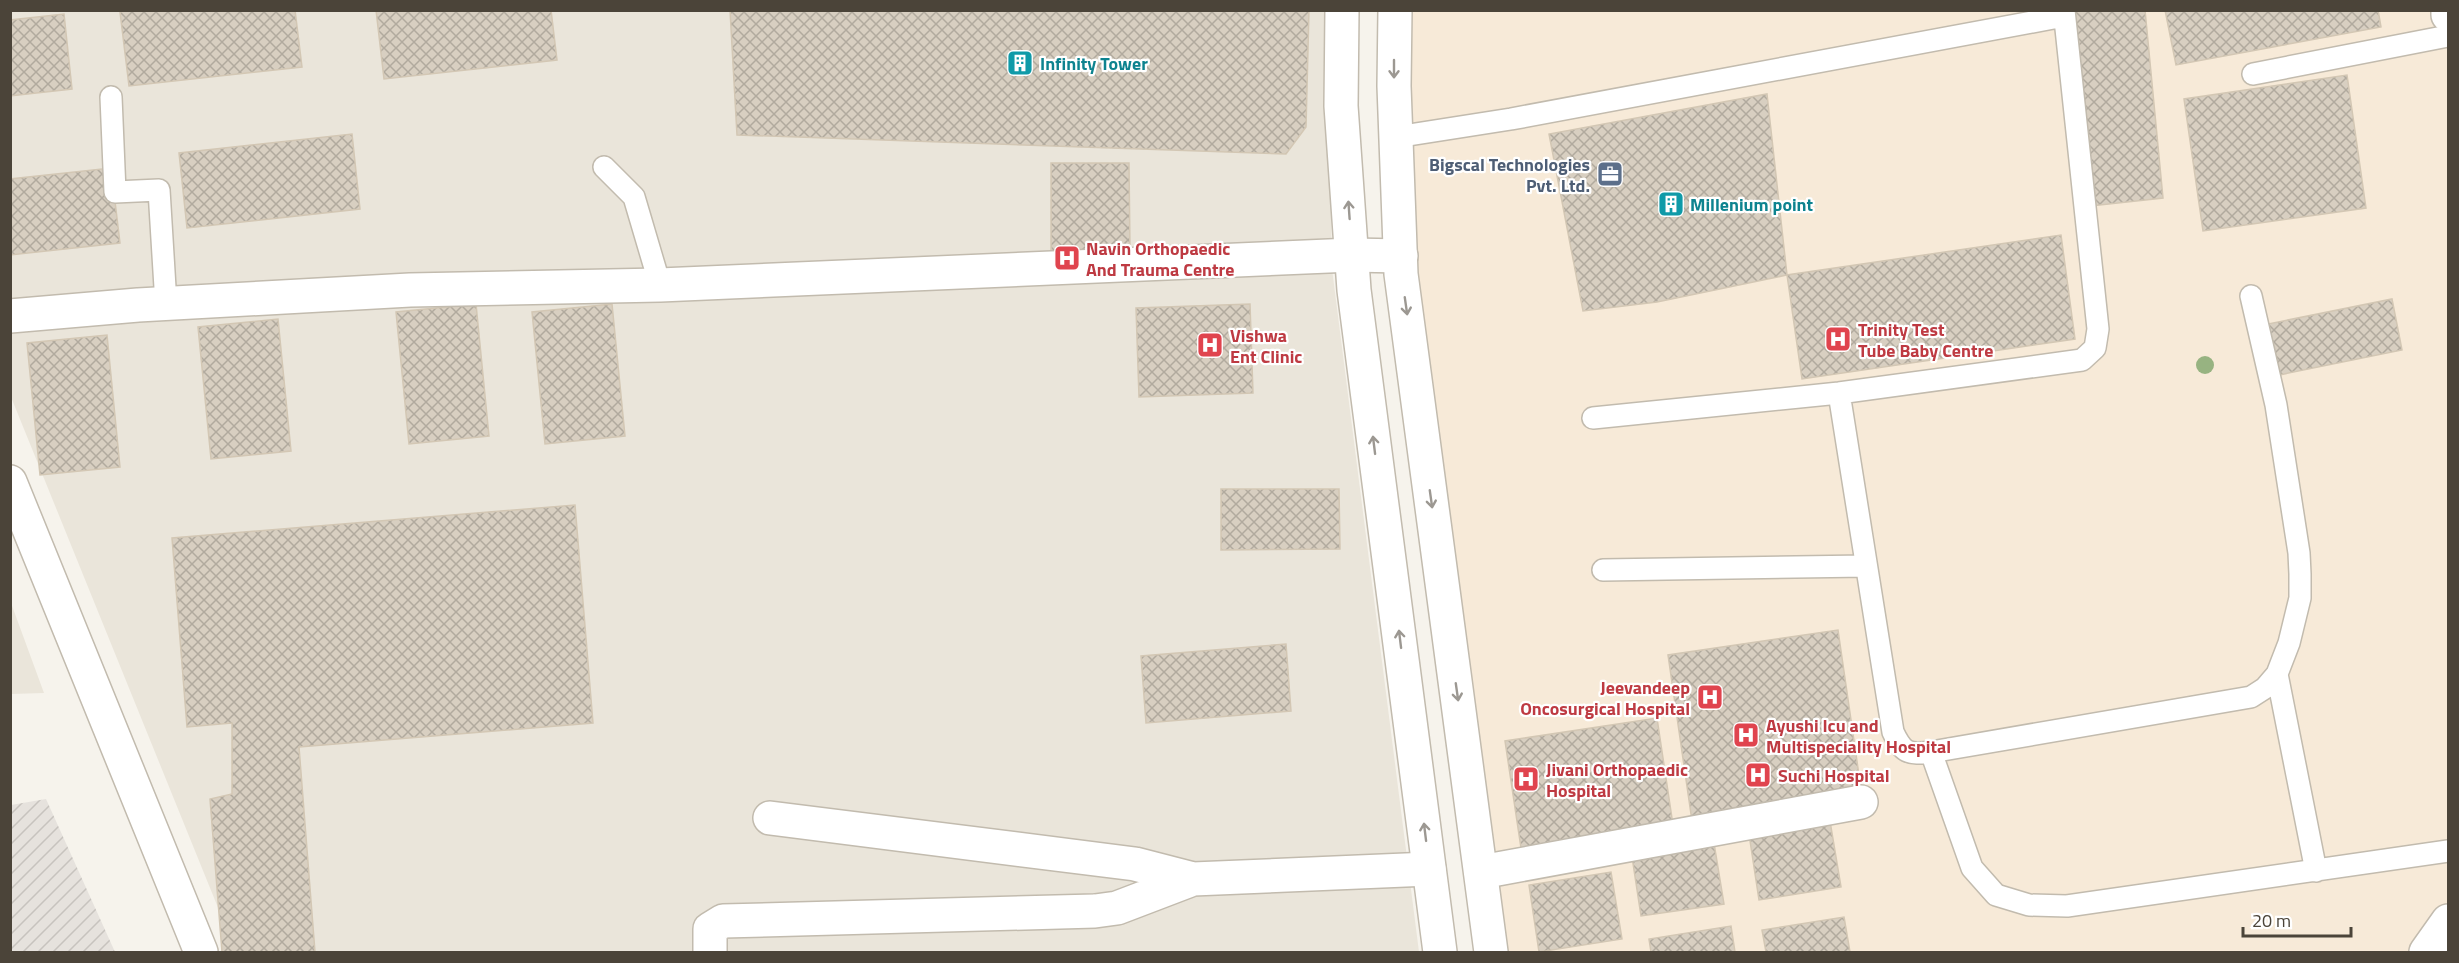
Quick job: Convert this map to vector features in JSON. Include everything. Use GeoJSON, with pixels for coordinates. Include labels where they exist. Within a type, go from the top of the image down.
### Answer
{"type":"FeatureCollection","features":[{"type":"Feature","properties":{"kind":"street"},"geometry":{"type":"LineString","coordinates":[[1342,10],[1341,106],[1354,290],[1440,952]]}},
{"type":"Feature","properties":{"kind":"street"},"geometry":{"type":"LineString","coordinates":[[1395,10],[1396,137],[1404,297],[1491,952]]}},
{"type":"Feature","properties":{"kind":"street"},"geometry":{"type":"LineString","coordinates":[[10,316],[166,304],[410,290],[660,285],[1352,255],[1401,256]]}},
{"type":"Feature","properties":{"kind":"street"},"geometry":{"type":"LineString","coordinates":[[10,482],[201,952]]}},
{"type":"Feature","properties":{"kind":"street"},"geometry":{"type":"LineString","coordinates":[[1481,872],[1862,802]]}},
{"type":"Feature","properties":{"kind":"street"},"geometry":{"type":"LineString","coordinates":[[770,819],[1135,864],[1192,879],[1430,869]]}},
{"type":"Feature","properties":{"kind":"street"},"geometry":{"type":"LineString","coordinates":[[710,952],[710,929],[723,921],[1095,911],[1117,908],[1192,879]]}},
{"type":"Feature","properties":{"kind":"street"},"geometry":{"type":"LineString","coordinates":[[2426,952],[2448,921]]}},
{"type":"Feature","properties":{"kind":"lane"},"geometry":{"type":"LineString","coordinates":[[1396,137],[1511,119],[2064,13],[2098,329],[2095,348],[2082,360],[1839,393],[1593,418]]}},
{"type":"Feature","properties":{"kind":"lane"},"geometry":{"type":"LineString","coordinates":[[2253,74],[2448,36]]}},
{"type":"Feature","properties":{"kind":"lane"},"geometry":{"type":"LineString","coordinates":[[111,97],[116,192],[159,190],[166,304]]}},
{"type":"Feature","properties":{"kind":"lane"},"geometry":{"type":"LineString","coordinates":[[604,167],[634,197],[660,285]]}},
{"type":"Feature","properties":{"kind":"lane"},"geometry":{"type":"LineString","coordinates":[[1839,393],[1893,732],[1900,747],[1912,754],[1931,752],[2251,697],[2265,688],[2277,674],[2289,643],[2300,598],[2299,553],[2276,405],[2251,296]]}},
{"type":"Feature","properties":{"kind":"lane"},"geometry":{"type":"LineString","coordinates":[[1603,570],[1866,566]]}},
{"type":"Feature","properties":{"kind":"lane"},"geometry":{"type":"LineString","coordinates":[[2277,674],[2316,870]]}},
{"type":"Feature","properties":{"kind":"lane"},"geometry":{"type":"LineString","coordinates":[[1931,752],[1972,868],[1996,895],[2029,905],[2067,906],[2448,851]]}},
{"type":"Feature","properties":{"kind":"shaded area"},"geometry":{"type":"Polygon","coordinates":[[[10,11],[1328,11],[1332,269],[1419,952],[236,952],[11,397],[10,11]]]}},
{"type":"Feature","properties":{"kind":"shaded area"},"geometry":{"type":"Polygon","coordinates":[[[1405,11],[2448,11],[2448,907],[2415,952],[1496,952],[1406,261],[1405,11]]]}},
{"type":"Feature","properties":{"kind":"shaded area"},"geometry":{"type":"Polygon","coordinates":[[[11,603],[44,693],[11,694],[11,603]]]}},
{"type":"Feature","properties":{"kind":"shaded area"},"geometry":{"type":"Polygon","coordinates":[[[46,799],[115,952],[11,952],[11,805],[46,799]]]}},
{"type":"Feature","properties":{"kind":"building"},"geometry":{"type":"Polygon","coordinates":[[[130,10],[295,10],[302,67],[129,86],[120,12],[130,10]]]}},
{"type":"Feature","properties":{"kind":"building"},"geometry":{"type":"Polygon","coordinates":[[[376,10],[551,10],[557,60],[384,79],[376,10]]]}},
{"type":"Feature","properties":{"kind":"building","name":"Infinity Tower"},"geometry":{"type":"Polygon","coordinates":[[[730,10],[1309,10],[1306,127],[1286,154],[737,135],[730,10]]]}},
{"type":"Feature","properties":{"kind":"building"},"geometry":{"type":"Polygon","coordinates":[[[2071,10],[2145,10],[2163,198],[2091,206],[2071,10]]]}},
{"type":"Feature","properties":{"kind":"building"},"geometry":{"type":"Polygon","coordinates":[[[2165,10],[2378,10],[2381,27],[2176,65],[2165,10]]]}},
{"type":"Feature","properties":{"kind":"building"},"geometry":{"type":"Polygon","coordinates":[[[64,14],[72,89],[10,96],[10,20],[64,14]]]}},
{"type":"Feature","properties":{"kind":"building"},"geometry":{"type":"Polygon","coordinates":[[[2347,75],[2366,208],[2203,231],[2184,99],[2347,75]]]}},
{"type":"Feature","properties":{"kind":"building","name":"Millenium point"},"geometry":{"type":"Polygon","coordinates":[[[1767,94],[1787,275],[1657,302],[1583,311],[1549,134],[1767,94]]]}},
{"type":"Feature","properties":{"kind":"building"},"geometry":{"type":"Polygon","coordinates":[[[352,134],[360,209],[187,228],[179,153],[352,134]]]}},
{"type":"Feature","properties":{"kind":"building"},"geometry":{"type":"Polygon","coordinates":[[[1051,163],[1129,163],[1130,251],[1051,251],[1051,163]]]}},
{"type":"Feature","properties":{"kind":"building"},"geometry":{"type":"Polygon","coordinates":[[[111,168],[120,243],[10,255],[10,179],[111,168]]]}},
{"type":"Feature","properties":{"kind":"building"},"geometry":{"type":"Polygon","coordinates":[[[2061,235],[2075,339],[1802,379],[1787,275],[2061,235]]]}},
{"type":"Feature","properties":{"kind":"building"},"geometry":{"type":"Polygon","coordinates":[[[2392,299],[2402,350],[2279,375],[2268,324],[2392,299]]]}},
{"type":"Feature","properties":{"kind":"building"},"geometry":{"type":"Polygon","coordinates":[[[476,304],[489,436],[409,444],[396,312],[476,304]]]}},
{"type":"Feature","properties":{"kind":"building"},"geometry":{"type":"Polygon","coordinates":[[[612,304],[625,436],[545,444],[532,312],[612,304]]]}},
{"type":"Feature","properties":{"kind":"building"},"geometry":{"type":"Polygon","coordinates":[[[1250,304],[1253,393],[1139,397],[1136,308],[1250,304]]]}},
{"type":"Feature","properties":{"kind":"building"},"geometry":{"type":"Polygon","coordinates":[[[278,319],[291,451],[211,459],[198,327],[278,319]]]}},
{"type":"Feature","properties":{"kind":"building"},"geometry":{"type":"Polygon","coordinates":[[[107,335],[120,467],[40,475],[27,343],[107,335]]]}},
{"type":"Feature","properties":{"kind":"building"},"geometry":{"type":"Polygon","coordinates":[[[1221,489],[1339,489],[1340,549],[1221,550],[1221,489]]]}},
{"type":"Feature","properties":{"kind":"building"},"geometry":{"type":"Polygon","coordinates":[[[575,505],[593,723],[299,747],[315,952],[222,952],[210,799],[232,794],[232,723],[187,727],[172,538],[575,505]]]}},
{"type":"Feature","properties":{"kind":"building"},"geometry":{"type":"Polygon","coordinates":[[[1838,630],[1862,796],[1692,821],[1668,655],[1838,630]]]}},
{"type":"Feature","properties":{"kind":"building"},"geometry":{"type":"Polygon","coordinates":[[[1286,644],[1291,711],[1146,723],[1141,656],[1286,644]]]}},
{"type":"Feature","properties":{"kind":"building"},"geometry":{"type":"Polygon","coordinates":[[[1657,718],[1673,825],[1521,848],[1505,741],[1657,718]]]}},
{"type":"Feature","properties":{"kind":"building"},"geometry":{"type":"Polygon","coordinates":[[[1830,821],[1841,887],[1759,900],[1749,834],[1830,821]]]}},
{"type":"Feature","properties":{"kind":"building"},"geometry":{"type":"Polygon","coordinates":[[[1713,837],[1724,904],[1641,916],[1631,850],[1713,837]]]}},
{"type":"Feature","properties":{"kind":"building"},"geometry":{"type":"Polygon","coordinates":[[[1611,872],[1622,939],[1539,952],[1529,885],[1611,872]]]}},
{"type":"Feature","properties":{"kind":"building"},"geometry":{"type":"Polygon","coordinates":[[[1844,917],[1850,952],[1766,952],[1762,930],[1844,917]]]}},
{"type":"Feature","properties":{"kind":"building"},"geometry":{"type":"Polygon","coordinates":[[[1731,926],[1735,952],[1651,952],[1649,939],[1731,926]]]}},
{"type":"Feature","properties":{"kind":"place","name":"Infinity Tower"},"geometry":{"type":"Point","coordinates":[1020,63]}},
{"type":"Feature","properties":{"kind":"place","name":"Bigscal Technologies Pvt. Ltd."},"geometry":{"type":"Point","coordinates":[1610,174]}},
{"type":"Feature","properties":{"kind":"place","name":"Millenium point"},"geometry":{"type":"Point","coordinates":[1671,204]}},
{"type":"Feature","properties":{"kind":"place","name":"Navin Orthopaedic And Trauma Centre"},"geometry":{"type":"Point","coordinates":[1067,258]}},
{"type":"Feature","properties":{"kind":"place","name":"Trinity Test Tube Baby Centre"},"geometry":{"type":"Point","coordinates":[1838,339]}},
{"type":"Feature","properties":{"kind":"place","name":"Vishwa Ent Clinic"},"geometry":{"type":"Point","coordinates":[1210,345]}},
{"type":"Feature","properties":{"kind":"place","name":"Jeevandeep Oncosurgical Hospital"},"geometry":{"type":"Point","coordinates":[1710,697]}},
{"type":"Feature","properties":{"kind":"place","name":"Ayushi Icu and Multispeciality Hospital"},"geometry":{"type":"Point","coordinates":[1746,735]}},
{"type":"Feature","properties":{"kind":"place","name":"Suchi Hospital"},"geometry":{"type":"Point","coordinates":[1758,775]}},
{"type":"Feature","properties":{"kind":"place","name":"Jivani Orthopaedic Hospital"},"geometry":{"type":"Point","coordinates":[1526,779]}}]}
